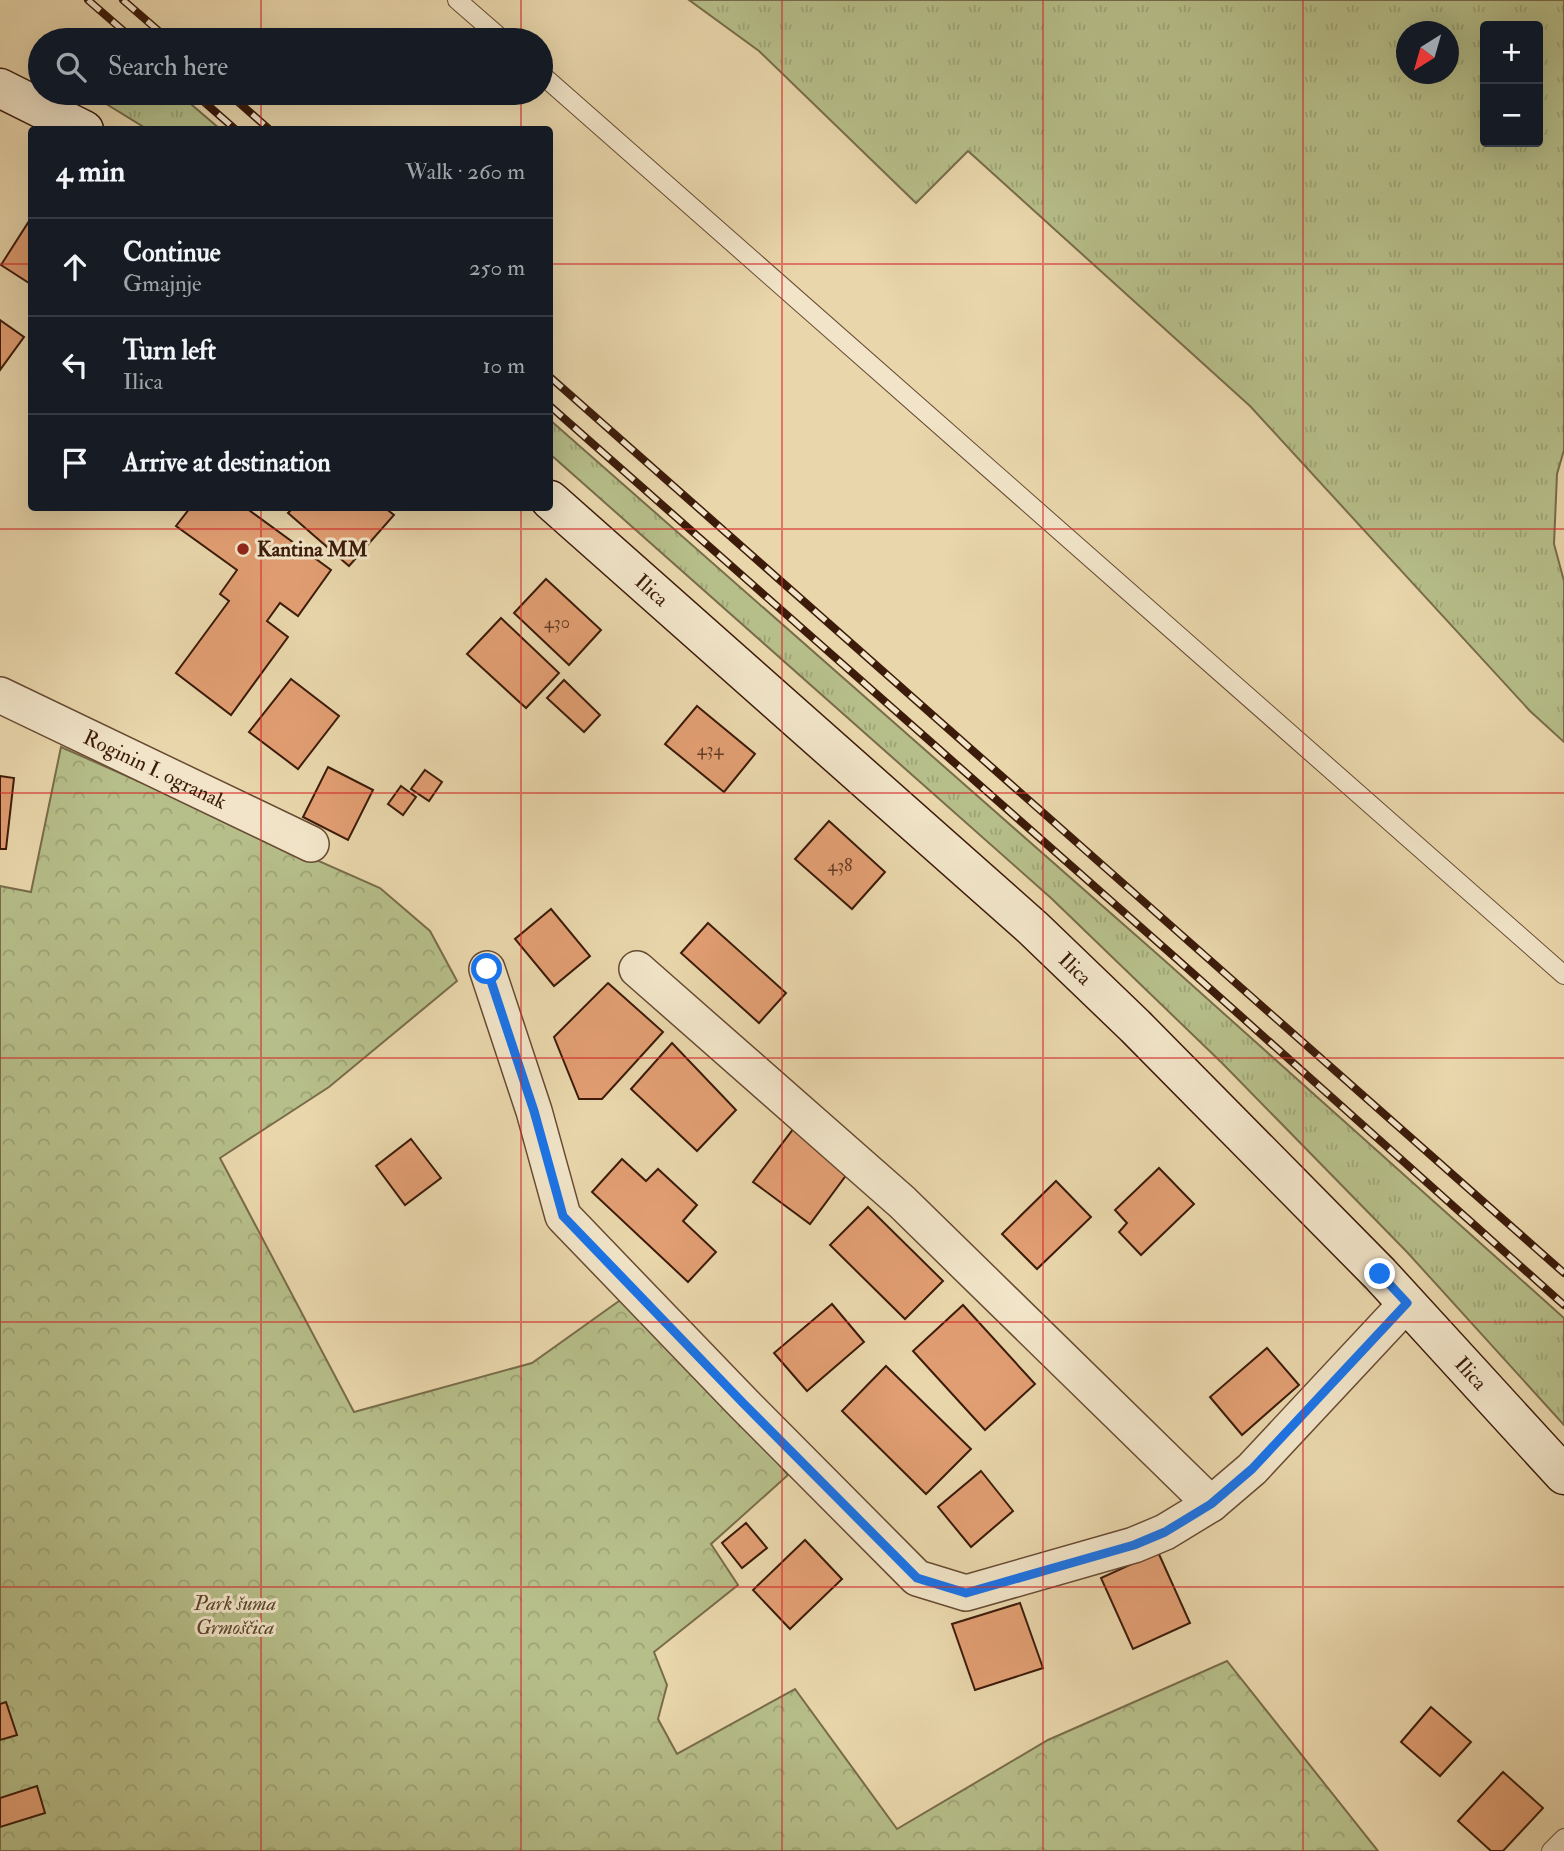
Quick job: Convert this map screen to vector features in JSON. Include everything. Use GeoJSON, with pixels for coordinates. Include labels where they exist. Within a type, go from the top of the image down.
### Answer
{"type":"FeatureCollection","features":[{"type":"Feature","properties":{"kind":"main road"},"geometry":{"type":"LineString","coordinates":[[0,88],[28,102]]}},
{"type":"Feature","properties":{"kind":"main road"},"geometry":{"type":"LineString","coordinates":[[34,105],[76,126]]}},
{"type":"Feature","properties":{"kind":"main road","name":"Ilica"},"geometry":{"type":"LineString","coordinates":[[553,503],[1033,928],[1145,1036],[1407,1303],[1564,1475]]}},
{"type":"Feature","properties":{"kind":"street","name":"Roginin I. ogranak"},"geometry":{"type":"LineString","coordinates":[[0,695],[311,844]]}},
{"type":"Feature","properties":{"kind":"street"},"geometry":{"type":"LineString","coordinates":[[487,969],[534,1111],[563,1216],[917,1578],[966,1593],[1134,1545],[1165,1532],[1211,1504],[1252,1469],[1407,1303]]}},
{"type":"Feature","properties":{"kind":"street"},"geometry":{"type":"LineString","coordinates":[[637,969],[902,1202],[1211,1504]]}},
{"type":"Feature","properties":{"kind":"lane"},"geometry":{"type":"LineString","coordinates":[[457,0],[489,28]]}},
{"type":"Feature","properties":{"kind":"lane"},"geometry":{"type":"LineString","coordinates":[[553,85],[1564,975]]}},
{"type":"Feature","properties":{"kind":"lane"},"geometry":{"type":"LineString","coordinates":[[1551,1851],[1564,1838]]}},
{"type":"Feature","properties":{"kind":"green space"},"geometry":{"type":"Polygon","coordinates":[[[689,0],[1564,0],[1564,450],[1557,474],[1554,544],[1564,581],[1564,742],[1530,711],[1250,406],[968,151],[916,203],[759,51],[689,0]]]}},
{"type":"Feature","properties":{"kind":"green space"},"geometry":{"type":"Polygon","coordinates":[[[108,105],[192,105],[216,126],[142,126],[108,105]]]}},
{"type":"Feature","properties":{"kind":"green space"},"geometry":{"type":"Polygon","coordinates":[[[553,423],[1164,960],[1564,1318],[1564,1425],[1407,1252],[1222,1063],[1051,898],[553,457],[553,423]]]}},
{"type":"Feature","properties":{"kind":"green space","name":"Park šuma Grmoščica"},"geometry":{"type":"Polygon","coordinates":[[[61,747],[380,888],[430,931],[457,981],[329,1087],[220,1158],[354,1412],[532,1363],[626,1296],[739,1414],[788,1475],[711,1544],[738,1585],[654,1652],[667,1685],[658,1719],[677,1754],[795,1689],[897,1829],[1048,1740],[1227,1661],[1378,1851],[0,1851],[0,886],[31,892],[61,747]]]}},
{"type":"Feature","properties":{"kind":"building"},"geometry":{"type":"Polygon","coordinates":[[[28,223],[28,282],[1,265],[28,223]]]}},
{"type":"Feature","properties":{"kind":"building"},"geometry":{"type":"Polygon","coordinates":[[[0,320],[24,337],[0,370],[0,320]]]}},
{"type":"Feature","properties":{"kind":"building"},"geometry":{"type":"Polygon","coordinates":[[[188,511],[250,511],[331,570],[298,616],[280,603],[267,621],[288,637],[231,715],[176,673],[229,601],[220,594],[237,570],[176,526],[188,511]]]}},
{"type":"Feature","properties":{"kind":"building"},"geometry":{"type":"Polygon","coordinates":[[[389,511],[394,515],[349,566],[288,513],[389,511]]]}},
{"type":"Feature","properties":{"kind":"building"},"geometry":{"type":"Polygon","coordinates":[[[546,579],[601,630],[569,665],[514,613],[546,579]]]}},
{"type":"Feature","properties":{"kind":"building"},"geometry":{"type":"Polygon","coordinates":[[[501,618],[559,673],[526,708],[467,654],[501,618]]]}},
{"type":"Feature","properties":{"kind":"building"},"geometry":{"type":"Polygon","coordinates":[[[291,679],[339,716],[298,769],[249,732],[291,679]]]}},
{"type":"Feature","properties":{"kind":"building"},"geometry":{"type":"Polygon","coordinates":[[[564,680],[600,715],[584,732],[547,698],[564,680]]]}},
{"type":"Feature","properties":{"kind":"building"},"geometry":{"type":"Polygon","coordinates":[[[697,706],[755,754],[724,792],[665,744],[697,706]]]}},
{"type":"Feature","properties":{"kind":"building"},"geometry":{"type":"Polygon","coordinates":[[[328,767],[373,790],[348,840],[303,817],[328,767]]]}},
{"type":"Feature","properties":{"kind":"building"},"geometry":{"type":"Polygon","coordinates":[[[425,770],[442,782],[429,801],[411,789],[425,770]]]}},
{"type":"Feature","properties":{"kind":"building"},"geometry":{"type":"Polygon","coordinates":[[[0,776],[14,778],[6,849],[0,849],[0,776]]]}},
{"type":"Feature","properties":{"kind":"building"},"geometry":{"type":"Polygon","coordinates":[[[401,786],[416,797],[403,815],[388,804],[401,786]]]}},
{"type":"Feature","properties":{"kind":"building"},"geometry":{"type":"Polygon","coordinates":[[[829,821],[885,872],[852,909],[795,859],[829,821]]]}},
{"type":"Feature","properties":{"kind":"building"},"geometry":{"type":"Polygon","coordinates":[[[551,909],[590,956],[554,986],[515,939],[551,909]]]}},
{"type":"Feature","properties":{"kind":"building"},"geometry":{"type":"Polygon","coordinates":[[[708,923],[786,993],[759,1023],[681,953],[708,923]]]}},
{"type":"Feature","properties":{"kind":"building"},"geometry":{"type":"Polygon","coordinates":[[[608,983],[663,1032],[602,1099],[579,1099],[554,1037],[608,983]]]}},
{"type":"Feature","properties":{"kind":"building"},"geometry":{"type":"Polygon","coordinates":[[[672,1043],[736,1110],[697,1151],[631,1089],[672,1043]]]}},
{"type":"Feature","properties":{"kind":"building"},"geometry":{"type":"Polygon","coordinates":[[[794,1128],[850,1170],[810,1224],[753,1182],[794,1128]]]}},
{"type":"Feature","properties":{"kind":"building"},"geometry":{"type":"Polygon","coordinates":[[[411,1139],[441,1178],[405,1205],[376,1166],[411,1139]]]}},
{"type":"Feature","properties":{"kind":"building"},"geometry":{"type":"Polygon","coordinates":[[[622,1159],[646,1181],[658,1169],[697,1205],[683,1221],[716,1252],[688,1282],[592,1192],[622,1159]]]}},
{"type":"Feature","properties":{"kind":"building"},"geometry":{"type":"Polygon","coordinates":[[[1159,1168],[1194,1204],[1141,1255],[1119,1232],[1127,1223],[1115,1210],[1159,1168]]]}},
{"type":"Feature","properties":{"kind":"building"},"geometry":{"type":"Polygon","coordinates":[[[1056,1181],[1091,1217],[1037,1269],[1002,1234],[1056,1181]]]}},
{"type":"Feature","properties":{"kind":"building"},"geometry":{"type":"Polygon","coordinates":[[[868,1207],[943,1281],[905,1319],[830,1245],[868,1207]]]}},
{"type":"Feature","properties":{"kind":"building"},"geometry":{"type":"Polygon","coordinates":[[[832,1304],[864,1342],[807,1391],[774,1353],[832,1304]]]}},
{"type":"Feature","properties":{"kind":"building"},"geometry":{"type":"Polygon","coordinates":[[[963,1305],[1035,1384],[985,1430],[913,1351],[963,1305]]]}},
{"type":"Feature","properties":{"kind":"building"},"geometry":{"type":"Polygon","coordinates":[[[1267,1348],[1299,1385],[1242,1435],[1210,1397],[1267,1348]]]}},
{"type":"Feature","properties":{"kind":"building"},"geometry":{"type":"Polygon","coordinates":[[[886,1366],[971,1449],[926,1494],[842,1411],[886,1366]]]}},
{"type":"Feature","properties":{"kind":"building"},"geometry":{"type":"Polygon","coordinates":[[[981,1471],[1013,1511],[971,1547],[938,1507],[981,1471]]]}},
{"type":"Feature","properties":{"kind":"building"},"geometry":{"type":"Polygon","coordinates":[[[746,1523],[767,1548],[742,1568],[722,1543],[746,1523]]]}},
{"type":"Feature","properties":{"kind":"building"},"geometry":{"type":"Polygon","coordinates":[[[805,1540],[842,1579],[790,1629],[753,1590],[805,1540]]]}},
{"type":"Feature","properties":{"kind":"building"},"geometry":{"type":"Polygon","coordinates":[[[1158,1552],[1190,1623],[1133,1649],[1101,1578],[1158,1552]]]}},
{"type":"Feature","properties":{"kind":"building"},"geometry":{"type":"Polygon","coordinates":[[[1020,1603],[1043,1668],[975,1690],[952,1624],[1020,1603]]]}},
{"type":"Feature","properties":{"kind":"building"},"geometry":{"type":"Polygon","coordinates":[[[6,1702],[17,1735],[0,1740],[0,1704],[6,1702]]]}},
{"type":"Feature","properties":{"kind":"building"},"geometry":{"type":"Polygon","coordinates":[[[1431,1707],[1471,1742],[1440,1776],[1401,1742],[1431,1707]]]}},
{"type":"Feature","properties":{"kind":"building"},"geometry":{"type":"Polygon","coordinates":[[[1503,1772],[1543,1808],[1503,1851],[1491,1851],[1458,1821],[1503,1772]]]}},
{"type":"Feature","properties":{"kind":"building"},"geometry":{"type":"Polygon","coordinates":[[[37,1786],[45,1813],[0,1827],[0,1798],[37,1786]]]}},
{"type":"Feature","properties":{"kind":"railway"},"geometry":{"type":"LineString","coordinates":[[88,0],[120,28]]}},
{"type":"Feature","properties":{"kind":"railway"},"geometry":{"type":"LineString","coordinates":[[123,0],[155,28]]}},
{"type":"Feature","properties":{"kind":"railway"},"geometry":{"type":"LineString","coordinates":[[208,105],[231,126]]}},
{"type":"Feature","properties":{"kind":"railway"},"geometry":{"type":"LineString","coordinates":[[242,105],[265,126]]}},
{"type":"Feature","properties":{"kind":"railway"},"geometry":{"type":"LineString","coordinates":[[553,380],[1564,1273]]}},
{"type":"Feature","properties":{"kind":"railway"},"geometry":{"type":"LineString","coordinates":[[553,409],[1564,1305]]}},
{"type":"Feature","properties":{"kind":"place","name":"Kantina MM"},"geometry":{"type":"Point","coordinates":[243,549]}},
{"type":"Feature","properties":{"kind":"route"},"geometry":{"type":"LineString","coordinates":[[487,969],[534,1111],[563,1216],[917,1578],[966,1593],[1134,1545],[1165,1532],[1211,1504],[1252,1469],[1407,1303],[1380,1274]]}}]}
